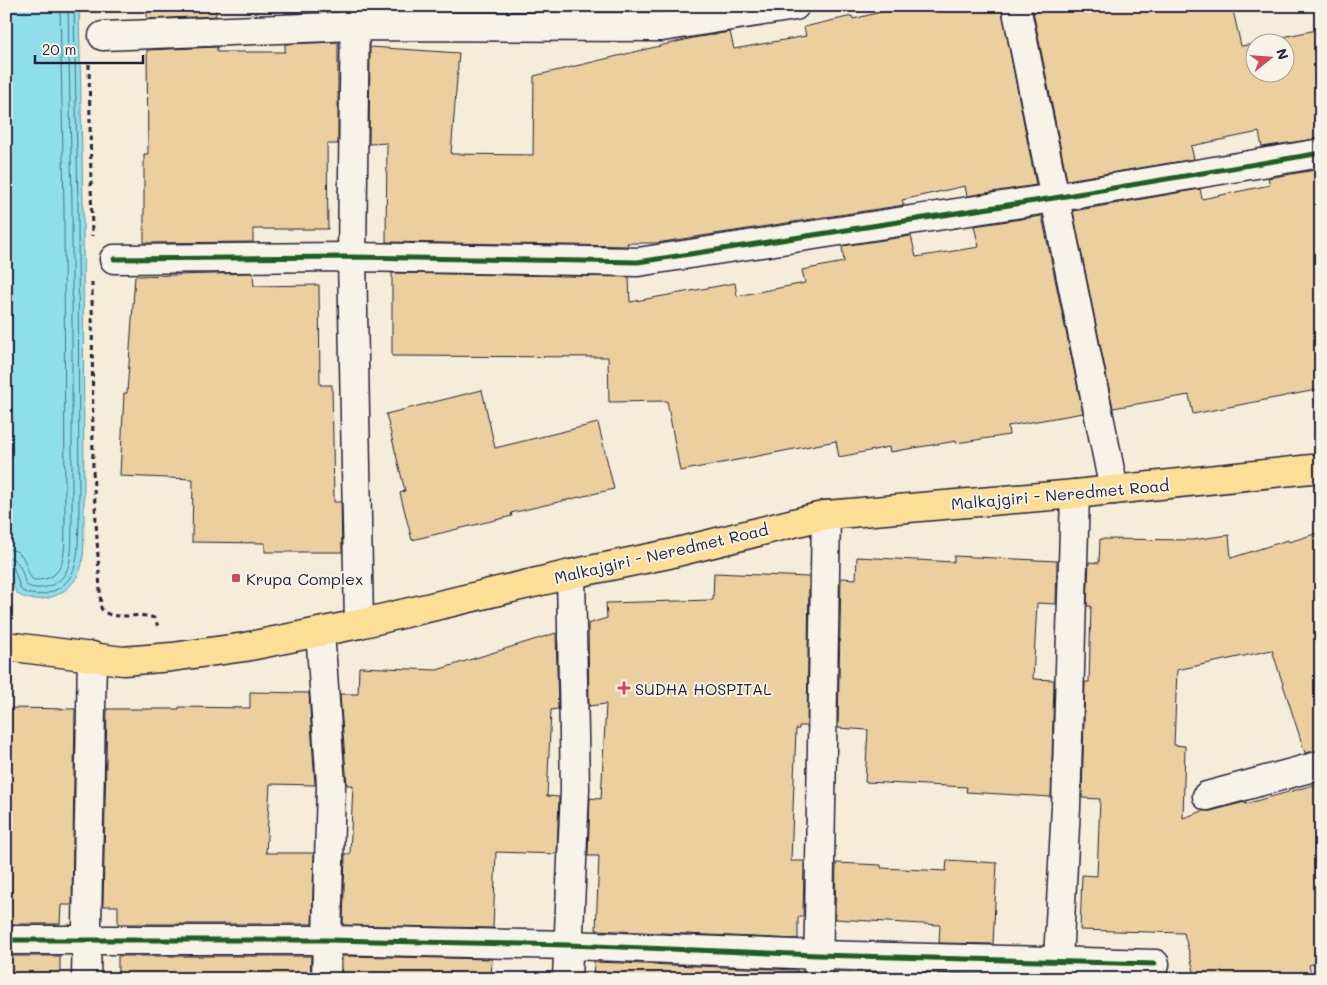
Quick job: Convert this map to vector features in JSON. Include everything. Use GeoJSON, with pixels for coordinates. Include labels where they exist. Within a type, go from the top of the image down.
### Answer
{"type":"FeatureCollection","features":[{"type":"Feature","properties":{"kind":"main road","name":"Malkajgiri - Neredmet Road"},"geometry":{"type":"LineString","coordinates":[[6,646],[123,661],[164,658],[245,647],[359,624],[571,574],[669,554],[826,515],[1075,494],[1321,468]]}},
{"type":"Feature","properties":{"kind":"street"},"geometry":{"type":"LineString","coordinates":[[662,27],[708,6]]}},
{"type":"Feature","properties":{"kind":"street"},"geometry":{"type":"LineString","coordinates":[[96,46],[355,16],[662,27],[795,6]]}},
{"type":"Feature","properties":{"kind":"street"},"geometry":{"type":"LineString","coordinates":[[1016,6],[1114,490]]}},
{"type":"Feature","properties":{"kind":"street"},"geometry":{"type":"LineString","coordinates":[[355,16],[352,257],[359,624]]}},
{"type":"Feature","properties":{"kind":"street"},"geometry":{"type":"LineString","coordinates":[[103,266],[352,257],[638,262],[1054,198],[1321,153]]}},
{"type":"Feature","properties":{"kind":"street"},"geometry":{"type":"LineString","coordinates":[[1058,971],[1066,808],[1075,494]]}},
{"type":"Feature","properties":{"kind":"street"},"geometry":{"type":"LineString","coordinates":[[818,967],[826,515]]}},
{"type":"Feature","properties":{"kind":"street"},"geometry":{"type":"LineString","coordinates":[[567,979],[575,789],[571,574]]}},
{"type":"Feature","properties":{"kind":"street"},"geometry":{"type":"LineString","coordinates":[[320,632],[331,784],[326,979]]}},
{"type":"Feature","properties":{"kind":"street"},"geometry":{"type":"LineString","coordinates":[[86,979],[92,656]]}},
{"type":"Feature","properties":{"kind":"street"},"geometry":{"type":"LineString","coordinates":[[1207,796],[1321,765]]}},
{"type":"Feature","properties":{"kind":"street"},"geometry":{"type":"LineString","coordinates":[[6,940],[327,940],[569,945],[818,967],[1058,971],[1155,964]]}},
{"type":"Feature","properties":{"kind":"path"},"geometry":{"type":"LineString","coordinates":[[92,243],[96,46]]}},
{"type":"Feature","properties":{"kind":"path"},"geometry":{"type":"LineString","coordinates":[[103,266],[93,470],[101,608],[104,613],[111,616],[147,614],[154,618],[158,623],[164,658]]}},
{"type":"Feature","properties":{"kind":"water"},"geometry":{"type":"Polygon","coordinates":[[[6,6],[79,6],[83,205],[84,551],[80,571],[73,583],[63,592],[45,599],[25,598],[17,593],[6,560],[6,6]]]}},
{"type":"Feature","properties":{"kind":"building"},"geometry":{"type":"Polygon","coordinates":[[[147,6],[216,6],[216,16],[147,19],[147,6]]]}},
{"type":"Feature","properties":{"kind":"building"},"geometry":{"type":"Polygon","coordinates":[[[285,6],[337,6],[337,11],[285,13],[285,6]]]}},
{"type":"Feature","properties":{"kind":"building"},"geometry":{"type":"Polygon","coordinates":[[[905,6],[1001,6],[1036,185],[967,196],[965,186],[902,200],[904,205],[656,243],[627,243],[628,246],[386,242],[387,143],[369,144],[370,47],[459,53],[451,154],[533,155],[534,76],[693,38],[730,32],[734,49],[806,36],[804,27],[852,16],[853,19],[905,6]]]}},
{"type":"Feature","properties":{"kind":"building"},"geometry":{"type":"Polygon","coordinates":[[[1032,6],[1232,6],[1241,46],[1244,46],[1244,82],[1294,82],[1294,35],[1321,29],[1321,138],[1262,147],[1259,132],[1191,146],[1194,159],[1067,180],[1032,6]]]}},
{"type":"Feature","properties":{"kind":"building"},"geometry":{"type":"Polygon","coordinates":[[[338,42],[338,144],[327,144],[328,229],[253,229],[253,242],[144,243],[144,154],[148,154],[147,50],[217,47],[217,52],[285,52],[285,44],[338,42]]]}},
{"type":"Feature","properties":{"kind":"building"},"geometry":{"type":"Polygon","coordinates":[[[1321,169],[1321,389],[1193,414],[1189,395],[1113,408],[1073,211],[1200,189],[1202,199],[1270,185],[1268,178],[1321,169]]]}},
{"type":"Feature","properties":{"kind":"building"},"geometry":{"type":"Polygon","coordinates":[[[1042,216],[1083,413],[1008,426],[1009,435],[956,443],[956,441],[890,452],[889,447],[839,457],[836,441],[680,471],[667,401],[609,402],[608,357],[392,356],[392,273],[629,277],[630,302],[735,283],[737,296],[805,283],[802,270],[844,262],[842,246],[911,236],[916,257],[979,247],[974,226],[1042,216]]]}},
{"type":"Feature","properties":{"kind":"building"},"geometry":{"type":"Polygon","coordinates":[[[253,273],[254,286],[319,285],[320,385],[332,385],[334,502],[341,502],[342,552],[265,552],[265,543],[192,542],[193,479],[120,476],[124,393],[127,393],[135,276],[253,273]]]}},
{"type":"Feature","properties":{"kind":"building"},"geometry":{"type":"Polygon","coordinates":[[[482,390],[495,448],[598,423],[614,489],[511,513],[512,516],[412,540],[400,493],[405,491],[386,414],[482,390]]]}},
{"type":"Feature","properties":{"kind":"building"},"geometry":{"type":"Polygon","coordinates":[[[1321,532],[1321,750],[1305,753],[1272,650],[1177,670],[1174,745],[1185,746],[1183,818],[1203,811],[1211,811],[1245,802],[1245,804],[1321,783],[1321,962],[1309,965],[1311,973],[1289,979],[1196,979],[1184,933],[1080,930],[1082,875],[1097,876],[1100,799],[1082,798],[1085,682],[1089,682],[1091,606],[1087,606],[1089,562],[1099,563],[1100,539],[1192,540],[1229,535],[1231,558],[1321,532]]]}},
{"type":"Feature","properties":{"kind":"building"},"geometry":{"type":"Polygon","coordinates":[[[954,556],[1057,561],[1056,604],[1037,603],[1033,679],[1054,680],[1051,797],[966,792],[967,787],[865,782],[868,730],[838,728],[841,578],[856,579],[857,557],[954,562],[954,556]]]}},
{"type":"Feature","properties":{"kind":"building"},"geometry":{"type":"Polygon","coordinates":[[[714,573],[809,577],[807,726],[799,726],[799,729],[796,729],[791,861],[804,861],[803,917],[798,917],[798,939],[596,930],[599,856],[588,856],[590,798],[601,799],[606,704],[589,706],[588,624],[607,618],[606,603],[713,600],[714,573]]]}},
{"type":"Feature","properties":{"kind":"building"},"geometry":{"type":"Polygon","coordinates":[[[556,633],[558,709],[551,710],[547,796],[559,797],[557,854],[496,852],[493,928],[343,925],[345,854],[350,854],[353,785],[347,785],[340,694],[358,694],[359,667],[437,670],[556,633]]]}},
{"type":"Feature","properties":{"kind":"building"},"geometry":{"type":"Polygon","coordinates":[[[250,692],[309,693],[315,785],[270,784],[266,853],[314,853],[312,924],[118,924],[118,906],[103,906],[107,709],[250,708],[250,692]]]}},
{"type":"Feature","properties":{"kind":"building"},"geometry":{"type":"Polygon","coordinates":[[[6,708],[75,709],[72,905],[61,905],[60,924],[6,924],[6,708]]]}},
{"type":"Feature","properties":{"kind":"building"},"geometry":{"type":"Polygon","coordinates":[[[947,860],[997,863],[993,944],[939,943],[940,925],[835,919],[836,863],[881,865],[881,868],[946,871],[947,860]]]}},
{"type":"Feature","properties":{"kind":"building"},"geometry":{"type":"Polygon","coordinates":[[[6,956],[60,956],[60,979],[6,979],[6,956]]]}},
{"type":"Feature","properties":{"kind":"building"},"geometry":{"type":"Polygon","coordinates":[[[118,956],[311,956],[310,979],[118,979],[118,956]]]}},
{"type":"Feature","properties":{"kind":"building"},"geometry":{"type":"Polygon","coordinates":[[[342,956],[492,959],[491,979],[342,979],[342,956]]]}},
{"type":"Feature","properties":{"kind":"building"},"geometry":{"type":"Polygon","coordinates":[[[594,962],[797,970],[797,979],[593,979],[594,962]]]}},
{"type":"Feature","properties":{"kind":"building"},"geometry":{"type":"Polygon","coordinates":[[[938,974],[992,975],[992,979],[937,979],[938,974]]]}},
{"type":"Feature","properties":{"kind":"cycle path"},"geometry":{"type":"LineString","coordinates":[[114,259],[352,257],[638,262],[1054,198],[1321,153]]}},
{"type":"Feature","properties":{"kind":"cycle path"},"geometry":{"type":"LineString","coordinates":[[6,940],[327,940],[569,945],[818,955],[1155,964]]}},
{"type":"Feature","properties":{"kind":"place","name":"Krupa Complex"},"geometry":{"type":"Point","coordinates":[236,578]}},
{"type":"Feature","properties":{"kind":"place","name":"SUDHA HOSPITAL"},"geometry":{"type":"Point","coordinates":[624,688]}}]}
